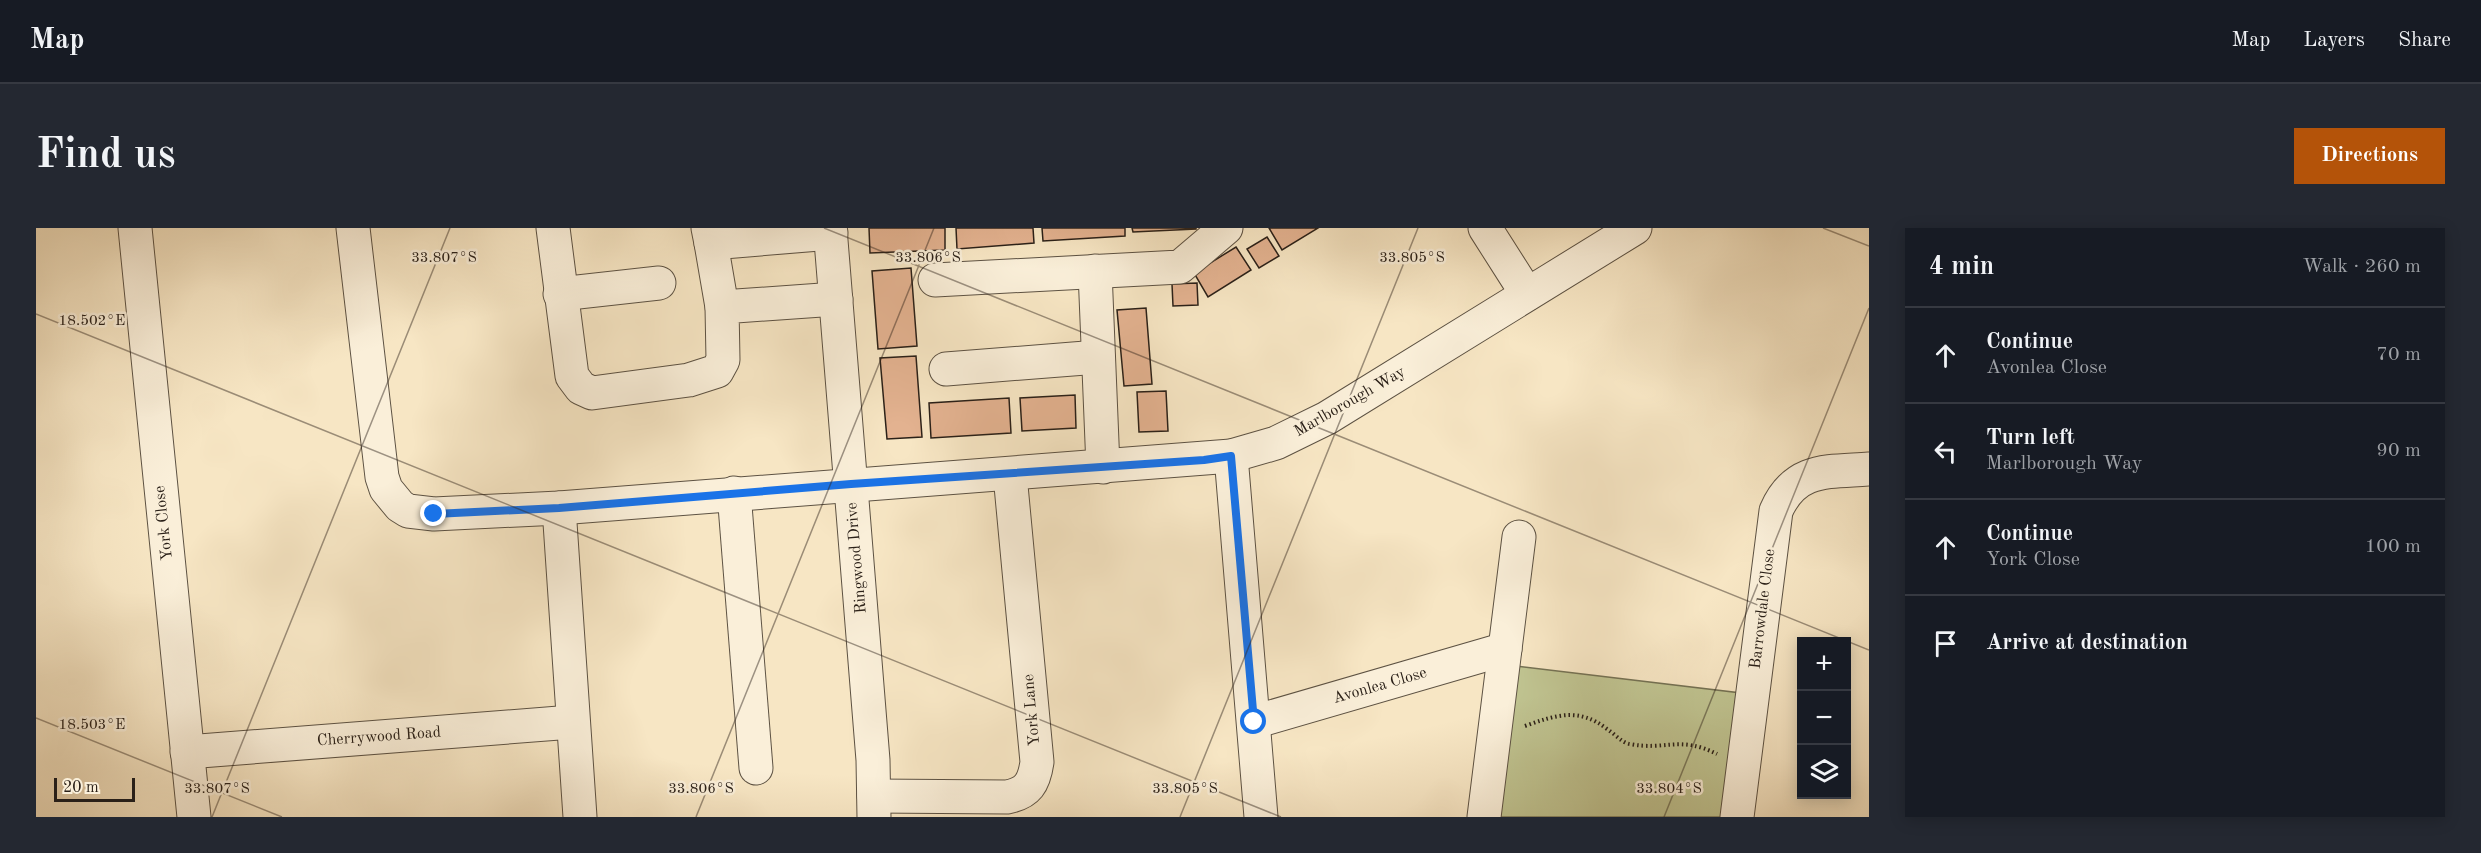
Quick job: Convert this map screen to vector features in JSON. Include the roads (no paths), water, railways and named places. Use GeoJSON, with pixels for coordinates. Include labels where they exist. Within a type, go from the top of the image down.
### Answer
{"type":"FeatureCollection","features":[{"type":"Feature","properties":{"kind":"street","name":"York Close"},"geometry":{"type":"LineString","coordinates":[[135,228],[194,817]]}},
{"type":"Feature","properties":{"kind":"street"},"geometry":{"type":"LineString","coordinates":[[353,228],[382,477],[392,498],[408,511],[426,513],[559,508],[851,484]]}},
{"type":"Feature","properties":{"kind":"street"},"geometry":{"type":"LineString","coordinates":[[553,228],[572,376],[581,388],[592,393],[689,380],[713,373],[722,366],[722,307],[709,236],[830,230]]}},
{"type":"Feature","properties":{"kind":"street"},"geometry":{"type":"LineString","coordinates":[[935,280],[1180,267],[1226,228]]}},
{"type":"Feature","properties":{"kind":"street"},"geometry":{"type":"LineString","coordinates":[[1485,228],[1527,294]]}},
{"type":"Feature","properties":{"kind":"street","name":"Marlborough Way"},"geometry":{"type":"LineString","coordinates":[[851,484],[1010,475],[1231,456],[1302,432],[1635,228]]}},
{"type":"Feature","properties":{"kind":"street","name":"Ringwood Drive"},"geometry":{"type":"LineString","coordinates":[[830,230],[874,807]]}},
{"type":"Feature","properties":{"kind":"street"},"geometry":{"type":"LineString","coordinates":[[1095,272],[1103,467]]}},
{"type":"Feature","properties":{"kind":"street"},"geometry":{"type":"LineString","coordinates":[[560,294],[659,283]]}},
{"type":"Feature","properties":{"kind":"street"},"geometry":{"type":"LineString","coordinates":[[722,307],[836,299]]}},
{"type":"Feature","properties":{"kind":"street"},"geometry":{"type":"LineString","coordinates":[[946,369],[1098,357]]}},
{"type":"Feature","properties":{"kind":"street"},"geometry":{"type":"LineString","coordinates":[[1231,456],[1261,817]]}},
{"type":"Feature","properties":{"kind":"street","name":"Barrowdale Close"},"geometry":{"type":"LineString","coordinates":[[1737,817],[1776,510],[1782,497],[1802,478],[1816,473],[1869,469]]}},
{"type":"Feature","properties":{"kind":"street","name":"York Lane"},"geometry":{"type":"LineString","coordinates":[[874,807],[1007,797],[1024,792],[1034,780],[1037,762],[1010,475]]}},
{"type":"Feature","properties":{"kind":"street"},"geometry":{"type":"LineString","coordinates":[[734,493],[756,768]]}},
{"type":"Feature","properties":{"kind":"street"},"geometry":{"type":"LineString","coordinates":[[559,508],[580,817]]}},
{"type":"Feature","properties":{"kind":"street"},"geometry":{"type":"LineString","coordinates":[[1484,817],[1519,537]]}},
{"type":"Feature","properties":{"kind":"street","name":"Avonlea Close"},"geometry":{"type":"LineString","coordinates":[[1254,722],[1505,649]]}},
{"type":"Feature","properties":{"kind":"street","name":"Cherrywood Road"},"geometry":{"type":"LineString","coordinates":[[187,752],[572,722]]}}]}
